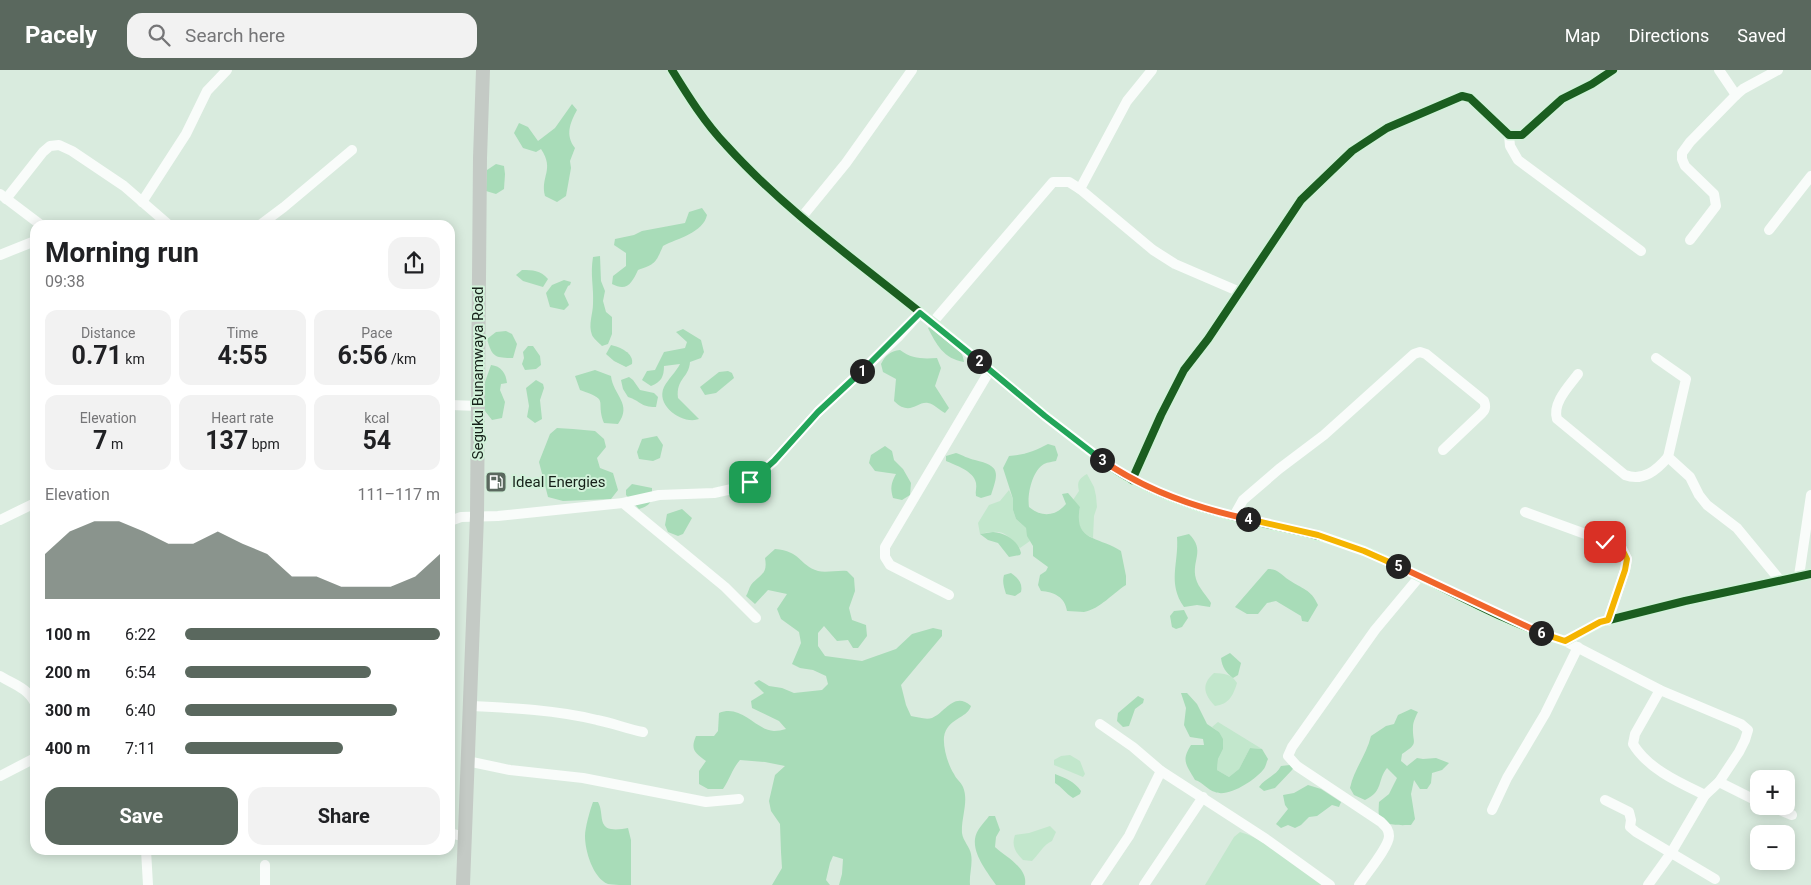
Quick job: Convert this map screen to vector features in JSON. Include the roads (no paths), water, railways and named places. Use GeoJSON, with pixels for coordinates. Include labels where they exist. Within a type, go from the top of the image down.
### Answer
{"type":"FeatureCollection","features":[{"type":"Feature","properties":{"kind":"main road","name":"Seguku Bunamwaya Road"},"geometry":{"type":"LineString","coordinates":[[463,885],[477,516],[480,158],[483,70]]}},
{"type":"Feature","properties":{"kind":"street"},"geometry":{"type":"LineString","coordinates":[[142,202],[186,134],[207,91],[227,70]]}},
{"type":"Feature","properties":{"kind":"street"},"geometry":{"type":"LineString","coordinates":[[672,70],[689,97],[725,144],[800,218],[933,322],[1096,455],[1132,480],[1170,497],[1234,516],[1318,535],[1364,551],[1532,630],[1578,647],[1660,690],[1741,724],[1748,730],[1739,752],[1719,782],[1705,795],[1671,853],[1648,885]]}},
{"type":"Feature","properties":{"kind":"street"},"geometry":{"type":"LineString","coordinates":[[800,218],[846,163],[912,70]]}},
{"type":"Feature","properties":{"kind":"street"},"geometry":{"type":"LineString","coordinates":[[1080,189],[1128,101],[1152,70]]}},
{"type":"Feature","properties":{"kind":"street"},"geometry":{"type":"LineString","coordinates":[[1509,135],[1522,134],[1562,99],[1592,84],[1613,70]]}},
{"type":"Feature","properties":{"kind":"street"},"geometry":{"type":"LineString","coordinates":[[1719,70],[1736,95]]}},
{"type":"Feature","properties":{"kind":"street"},"geometry":{"type":"LineString","coordinates":[[1690,240],[1716,206],[1716,199],[1714,194],[1685,166],[1682,153],[1690,142],[1736,95],[1778,70]]}},
{"type":"Feature","properties":{"kind":"street"},"geometry":{"type":"LineString","coordinates":[[1132,480],[1161,415],[1184,370],[1208,339],[1301,200],[1352,151],[1387,128],[1434,107],[1466,96],[1509,135],[1510,146],[1518,160],[1641,251]]}},
{"type":"Feature","properties":{"kind":"street"},"geometry":{"type":"LineString","coordinates":[[34,220],[3,196],[43,152],[50,146],[59,145],[72,151],[124,186],[163,220]]}},
{"type":"Feature","properties":{"kind":"street"},"geometry":{"type":"LineString","coordinates":[[266,220],[352,150]]}},
{"type":"Feature","properties":{"kind":"street"},"geometry":{"type":"LineString","coordinates":[[1769,230],[1811,176]]}},
{"type":"Feature","properties":{"kind":"street"},"geometry":{"type":"LineString","coordinates":[[933,322],[1053,182],[1069,182],[1080,189],[1153,250],[1175,264],[1240,292]]}},
{"type":"Feature","properties":{"kind":"street"},"geometry":{"type":"LineString","coordinates":[[0,255],[30,244]]}},
{"type":"Feature","properties":{"kind":"street"},"geometry":{"type":"LineString","coordinates":[[455,519],[461,517],[498,516],[623,503],[659,495],[721,492],[741,487],[750,482],[774,461],[818,412],[898,337],[920,313]]}},
{"type":"Feature","properties":{"kind":"street"},"geometry":{"type":"LineString","coordinates":[[1234,516],[1243,500],[1279,469],[1324,436],[1414,354],[1420,352],[1426,354],[1486,404],[1482,413],[1443,450]]}},
{"type":"Feature","properties":{"kind":"street"},"geometry":{"type":"LineString","coordinates":[[1578,374],[1556,405],[1555,413],[1557,419],[1625,475],[1639,478],[1652,472],[1668,457],[1670,441],[1686,379],[1656,358]]}},
{"type":"Feature","properties":{"kind":"street"},"geometry":{"type":"LineString","coordinates":[[949,595],[890,564],[885,556],[885,547],[990,370]]}},
{"type":"Feature","properties":{"kind":"street"},"geometry":{"type":"LineString","coordinates":[[455,405],[478,406]]}},
{"type":"Feature","properties":{"kind":"street"},"geometry":{"type":"LineString","coordinates":[[1668,457],[1690,477],[1703,500],[1737,528],[1779,579]]}},
{"type":"Feature","properties":{"kind":"street"},"geometry":{"type":"LineString","coordinates":[[1799,576],[1811,495]]}},
{"type":"Feature","properties":{"kind":"street"},"geometry":{"type":"LineString","coordinates":[[623,503],[715,578],[756,618]]}},
{"type":"Feature","properties":{"kind":"street"},"geometry":{"type":"LineString","coordinates":[[0,520],[30,505]]}},
{"type":"Feature","properties":{"kind":"street"},"geometry":{"type":"LineString","coordinates":[[1525,512],[1621,547],[1627,559],[1608,620]]}},
{"type":"Feature","properties":{"kind":"street"},"geometry":{"type":"LineString","coordinates":[[1565,641],[1600,622],[1779,579],[1811,574]]}},
{"type":"Feature","properties":{"kind":"street"},"geometry":{"type":"LineString","coordinates":[[1359,885],[1387,843],[1389,838],[1388,830],[1381,822],[1297,766],[1288,756],[1292,747],[1375,630],[1420,576]]}},
{"type":"Feature","properties":{"kind":"street"},"geometry":{"type":"LineString","coordinates":[[1492,810],[1507,778],[1545,714],[1578,647]]}},
{"type":"Feature","properties":{"kind":"street"},"geometry":{"type":"LineString","coordinates":[[0,676],[30,693]]}},
{"type":"Feature","properties":{"kind":"street"},"geometry":{"type":"LineString","coordinates":[[1660,690],[1635,734],[1634,744],[1639,754],[1674,780],[1705,795]]}},
{"type":"Feature","properties":{"kind":"street"},"geometry":{"type":"LineString","coordinates":[[470,706],[506,707],[576,716],[643,732]]}},
{"type":"Feature","properties":{"kind":"street"},"geometry":{"type":"LineString","coordinates":[[1100,724],[1161,771],[1203,797],[1330,885]]}},
{"type":"Feature","properties":{"kind":"street"},"geometry":{"type":"LineString","coordinates":[[0,776],[30,761]]}},
{"type":"Feature","properties":{"kind":"street"},"geometry":{"type":"LineString","coordinates":[[467,761],[510,770],[583,778],[706,802],[739,799]]}},
{"type":"Feature","properties":{"kind":"street"},"geometry":{"type":"LineString","coordinates":[[1096,885],[1128,836],[1161,771]]}},
{"type":"Feature","properties":{"kind":"street"},"geometry":{"type":"LineString","coordinates":[[1719,782],[1750,798]]}},
{"type":"Feature","properties":{"kind":"street"},"geometry":{"type":"LineString","coordinates":[[1144,885],[1203,797]]}},
{"type":"Feature","properties":{"kind":"street"},"geometry":{"type":"LineString","coordinates":[[1606,800],[1629,812],[1630,827],[1636,832],[1715,879]]}},
{"type":"Feature","properties":{"kind":"street"},"geometry":{"type":"LineString","coordinates":[[455,834],[465,837]]}},
{"type":"Feature","properties":{"kind":"street"},"geometry":{"type":"LineString","coordinates":[[146,855],[148,885]]}},
{"type":"Feature","properties":{"kind":"street"},"geometry":{"type":"LineString","coordinates":[[265,865],[265,885]]}},
{"type":"Feature","properties":{"kind":"place","name":"Ideal Energies"},"geometry":{"type":"Point","coordinates":[496,482]}}]}
